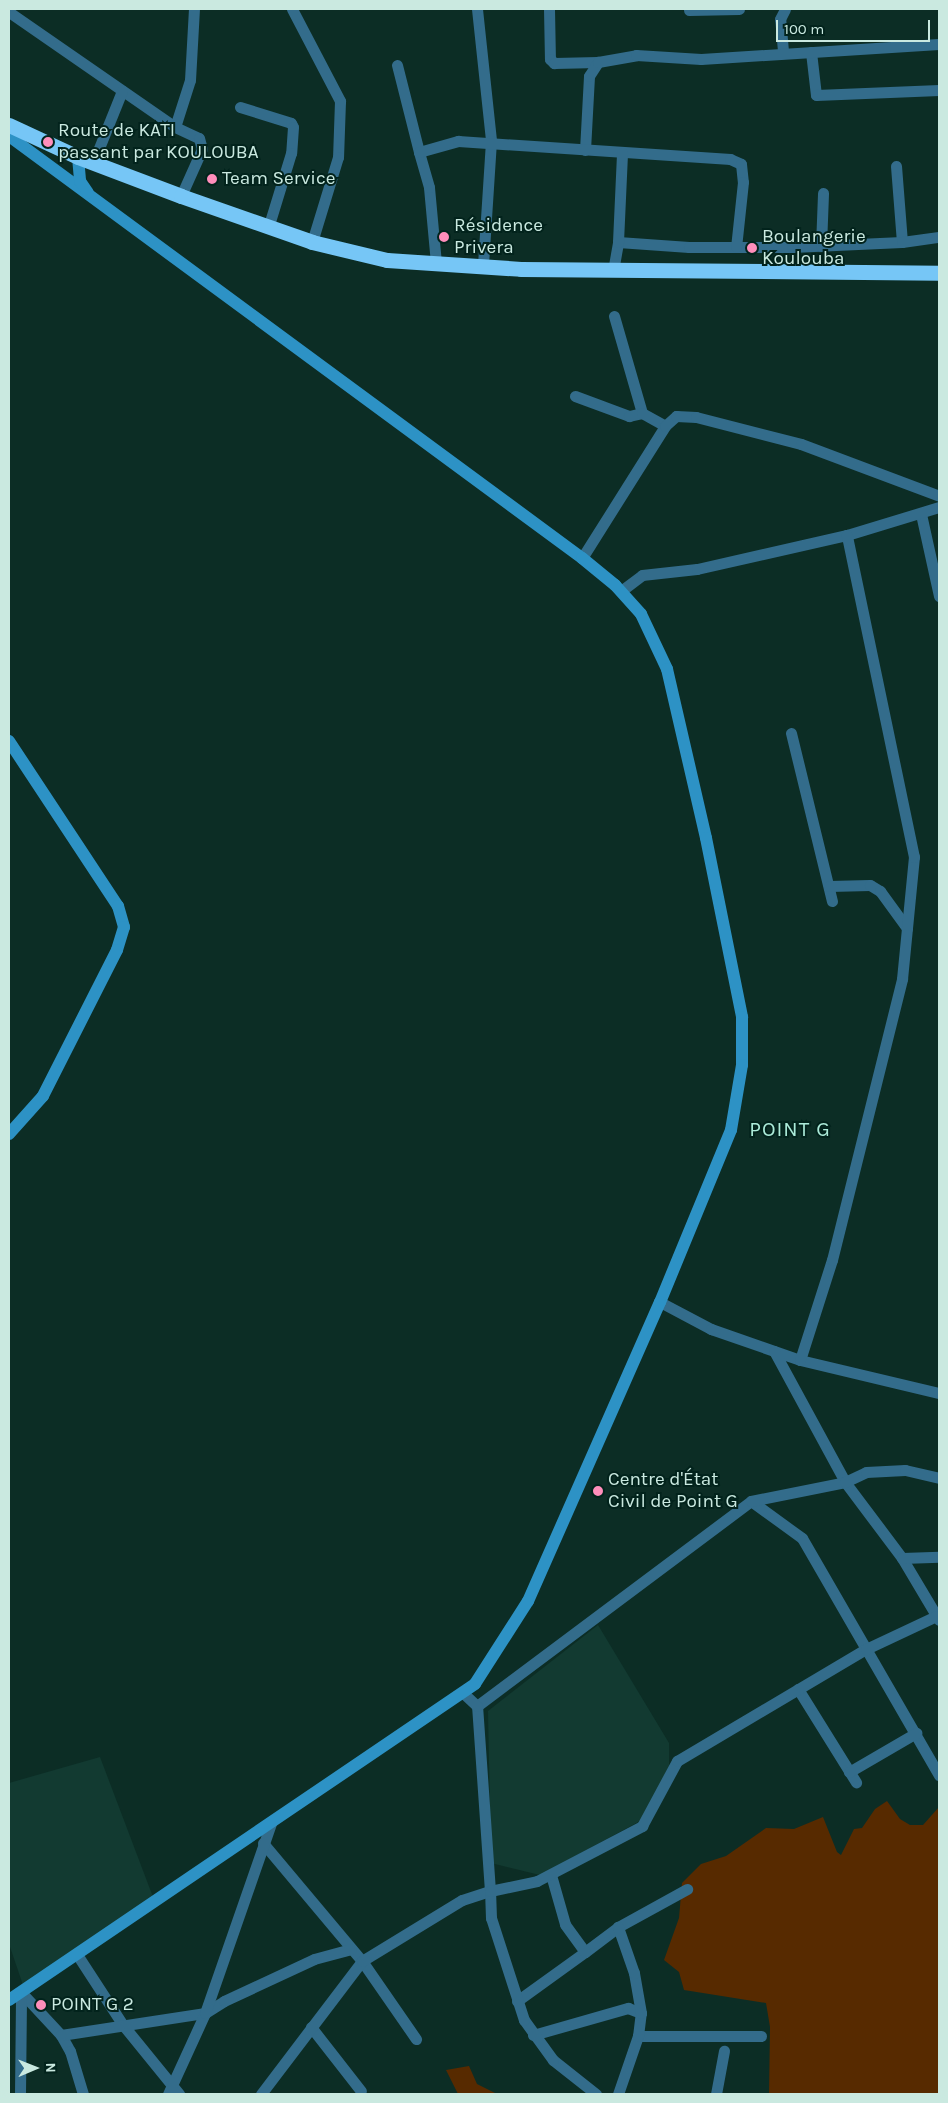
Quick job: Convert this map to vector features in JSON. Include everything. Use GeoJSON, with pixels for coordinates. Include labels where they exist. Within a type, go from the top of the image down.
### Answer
{"type":"FeatureCollection","features":[{"type":"Feature","properties":{"kind":"highway"},"geometry":{"type":"LineString","coordinates":[[9,125],[78,157],[181,196],[269,225],[312,242],[386,260],[614,271],[939,273]]}},
{"type":"Feature","properties":{"kind":"street"},"geometry":{"type":"LineString","coordinates":[[175,127],[190,80],[194,9]]}},
{"type":"Feature","properties":{"kind":"street"},"geometry":{"type":"LineString","coordinates":[[292,9],[340,101],[338,158],[312,242]]}},
{"type":"Feature","properties":{"kind":"street"},"geometry":{"type":"LineString","coordinates":[[477,9],[490,141],[484,266]]}},
{"type":"Feature","properties":{"kind":"street"},"geometry":{"type":"LineString","coordinates":[[549,9],[550,59],[554,63],[598,62],[636,55],[701,59],[783,51],[811,52],[939,44]]}},
{"type":"Feature","properties":{"kind":"street"},"geometry":{"type":"LineString","coordinates":[[689,10],[739,9]]}},
{"type":"Feature","properties":{"kind":"street"},"geometry":{"type":"LineString","coordinates":[[783,51],[780,19],[785,9]]}},
{"type":"Feature","properties":{"kind":"street"},"geometry":{"type":"LineString","coordinates":[[9,12],[175,127],[202,143],[181,196]]}},
{"type":"Feature","properties":{"kind":"street"},"geometry":{"type":"LineString","coordinates":[[811,52],[816,95],[939,90]]}},
{"type":"Feature","properties":{"kind":"street"},"geometry":{"type":"LineString","coordinates":[[585,150],[589,76],[598,62]]}},
{"type":"Feature","properties":{"kind":"street"},"geometry":{"type":"LineString","coordinates":[[397,65],[429,187],[436,263]]}},
{"type":"Feature","properties":{"kind":"street"},"geometry":{"type":"LineString","coordinates":[[93,163],[122,91]]}},
{"type":"Feature","properties":{"kind":"street"},"geometry":{"type":"LineString","coordinates":[[240,107],[291,123],[293,127],[291,153],[269,225]]}},
{"type":"Feature","properties":{"kind":"street"},"geometry":{"type":"LineString","coordinates":[[9,136],[102,207],[582,558],[621,591],[641,614],[667,669],[706,838],[742,1017],[742,1066],[731,1130],[660,1302],[528,1601],[475,1684],[272,1821],[78,1956],[9,2000]]}},
{"type":"Feature","properties":{"kind":"street"},"geometry":{"type":"LineString","coordinates":[[419,152],[458,141],[490,141],[585,150],[730,159],[741,164],[736,248]]}},
{"type":"Feature","properties":{"kind":"street"},"geometry":{"type":"LineString","coordinates":[[614,271],[618,242],[622,152]]}},
{"type":"Feature","properties":{"kind":"street"},"geometry":{"type":"LineString","coordinates":[[78,157],[80,181],[102,207]]}},
{"type":"Feature","properties":{"kind":"street"},"geometry":{"type":"LineString","coordinates":[[896,166],[902,242]]}},
{"type":"Feature","properties":{"kind":"street"},"geometry":{"type":"LineString","coordinates":[[821,246],[823,193]]}},
{"type":"Feature","properties":{"kind":"street"},"geometry":{"type":"LineString","coordinates":[[618,242],[736,248],[902,242],[939,236]]}},
{"type":"Feature","properties":{"kind":"street"},"geometry":{"type":"LineString","coordinates":[[614,316],[642,413]]}},
{"type":"Feature","properties":{"kind":"street"},"geometry":{"type":"LineString","coordinates":[[574,396],[629,416],[642,413],[665,426]]}},
{"type":"Feature","properties":{"kind":"street"},"geometry":{"type":"LineString","coordinates":[[582,558],[665,426],[676,416],[696,418],[791,442],[939,496]]}},
{"type":"Feature","properties":{"kind":"street"},"geometry":{"type":"LineString","coordinates":[[621,591],[642,575],[697,569],[847,535],[939,508]]}},
{"type":"Feature","properties":{"kind":"street"},"geometry":{"type":"LineString","coordinates":[[921,514],[939,596]]}},
{"type":"Feature","properties":{"kind":"street"},"geometry":{"type":"LineString","coordinates":[[800,1360],[832,1260],[902,979],[914,857],[847,535]]}},
{"type":"Feature","properties":{"kind":"street"},"geometry":{"type":"LineString","coordinates":[[791,733],[832,901]]}},
{"type":"Feature","properties":{"kind":"street"},"geometry":{"type":"LineString","coordinates":[[9,741],[118,906],[124,927],[117,950],[44,1096],[9,1134]]}},
{"type":"Feature","properties":{"kind":"street"},"geometry":{"type":"LineString","coordinates":[[829,886],[870,885],[880,890],[907,928]]}},
{"type":"Feature","properties":{"kind":"street"},"geometry":{"type":"LineString","coordinates":[[660,1302],[710,1329],[800,1360],[939,1393]]}},
{"type":"Feature","properties":{"kind":"street"},"geometry":{"type":"LineString","coordinates":[[261,2094],[362,1962],[462,1900],[490,1891],[537,1881],[642,1826],[677,1762],[866,1649],[938,1618],[902,1558],[845,1482],[774,1351]]}},
{"type":"Feature","properties":{"kind":"street"},"geometry":{"type":"LineString","coordinates":[[477,1706],[751,1501],[845,1482],[866,1472],[905,1470],[939,1478]]}},
{"type":"Feature","properties":{"kind":"street"},"geometry":{"type":"LineString","coordinates":[[751,1501],[802,1538],[939,1775]]}},
{"type":"Feature","properties":{"kind":"street"},"geometry":{"type":"LineString","coordinates":[[902,1558],[939,1557]]}},
{"type":"Feature","properties":{"kind":"street"},"geometry":{"type":"LineString","coordinates":[[798,1690],[853,1777],[916,1733]]}},
{"type":"Feature","properties":{"kind":"street"},"geometry":{"type":"LineString","coordinates":[[463,1693],[477,1706],[491,1918],[517,2001],[533,2035],[553,2060],[596,2094]]}},
{"type":"Feature","properties":{"kind":"street"},"geometry":{"type":"LineString","coordinates":[[170,2089],[205,2013],[272,1821]]}},
{"type":"Feature","properties":{"kind":"street"},"geometry":{"type":"LineString","coordinates":[[263,1843],[362,1962],[416,2039]]}},
{"type":"Feature","properties":{"kind":"street"},"geometry":{"type":"LineString","coordinates":[[551,1875],[565,1924],[585,1952]]}},
{"type":"Feature","properties":{"kind":"street"},"geometry":{"type":"LineString","coordinates":[[517,2001],[618,1927],[687,1889]]}},
{"type":"Feature","properties":{"kind":"street"},"geometry":{"type":"LineString","coordinates":[[618,1927],[634,1973],[641,2013],[638,2036],[618,2094]]}},
{"type":"Feature","properties":{"kind":"street"},"geometry":{"type":"LineString","coordinates":[[61,2035],[205,2013],[224,2001],[314,1959],[351,1949]]}},
{"type":"Feature","properties":{"kind":"street"},"geometry":{"type":"LineString","coordinates":[[78,1956],[123,2025],[170,2089],[179,2094]]}},
{"type":"Feature","properties":{"kind":"street"},"geometry":{"type":"LineString","coordinates":[[21,1992],[61,2035],[83,2094]]}},
{"type":"Feature","properties":{"kind":"street"},"geometry":{"type":"LineString","coordinates":[[20,2094],[21,1992]]}},
{"type":"Feature","properties":{"kind":"street"},"geometry":{"type":"LineString","coordinates":[[533,2035],[628,2008],[641,2013]]}},
{"type":"Feature","properties":{"kind":"street"},"geometry":{"type":"LineString","coordinates":[[311,2027],[361,2091]]}},
{"type":"Feature","properties":{"kind":"street"},"geometry":{"type":"LineString","coordinates":[[638,2036],[761,2036]]}},
{"type":"Feature","properties":{"kind":"street"},"geometry":{"type":"LineString","coordinates":[[716,2094],[724,2051]]}},
{"type":"Feature","properties":{"kind":"shaded area"},"geometry":{"type":"Polygon","coordinates":[[[598,1625],[669,1743],[669,1766],[642,1820],[540,1875],[491,1863],[488,1711],[598,1625]]]}},
{"type":"Feature","properties":{"kind":"shaded area"},"geometry":{"type":"Polygon","coordinates":[[[100,1757],[153,1897],[23,1985],[9,1944],[9,1783],[100,1757]]]}},
{"type":"Feature","properties":{"kind":"shaded area"},"geometry":{"type":"Polygon","coordinates":[[[887,1801],[900,1819],[910,1825],[923,1825],[939,1807],[939,2094],[769,2094],[770,2027],[766,2003],[684,1990],[679,1972],[664,1960],[679,1918],[682,1883],[701,1864],[726,1856],[766,1828],[794,1829],[823,1817],[837,1852],[841,1855],[854,1829],[862,1828],[875,1809],[887,1801]]]}},
{"type":"Feature","properties":{"kind":"shaded area"},"geometry":{"type":"Polygon","coordinates":[[[469,2066],[477,2084],[497,2094],[458,2094],[446,2070],[469,2066]]]}},
{"type":"Feature","properties":{"kind":"place","name":"Route de KATI passant par KOULOUBA"},"geometry":{"type":"Point","coordinates":[48,142]}},
{"type":"Feature","properties":{"kind":"place","name":"Team Service"},"geometry":{"type":"Point","coordinates":[212,179]}},
{"type":"Feature","properties":{"kind":"place","name":"Résidence Privera"},"geometry":{"type":"Point","coordinates":[444,237]}},
{"type":"Feature","properties":{"kind":"place","name":"Boulangerie Koulouba"},"geometry":{"type":"Point","coordinates":[752,248]}},
{"type":"Feature","properties":{"kind":"place","name":"Centre d'État Civil de Point G"},"geometry":{"type":"Point","coordinates":[598,1491]}},
{"type":"Feature","properties":{"kind":"place","name":"POINT G 2"},"geometry":{"type":"Point","coordinates":[41,2005]}},
{"type":"Feature","properties":{"kind":"district","name":"POINT G"},"geometry":{"type":"Point","coordinates":[790,1129]}}]}
